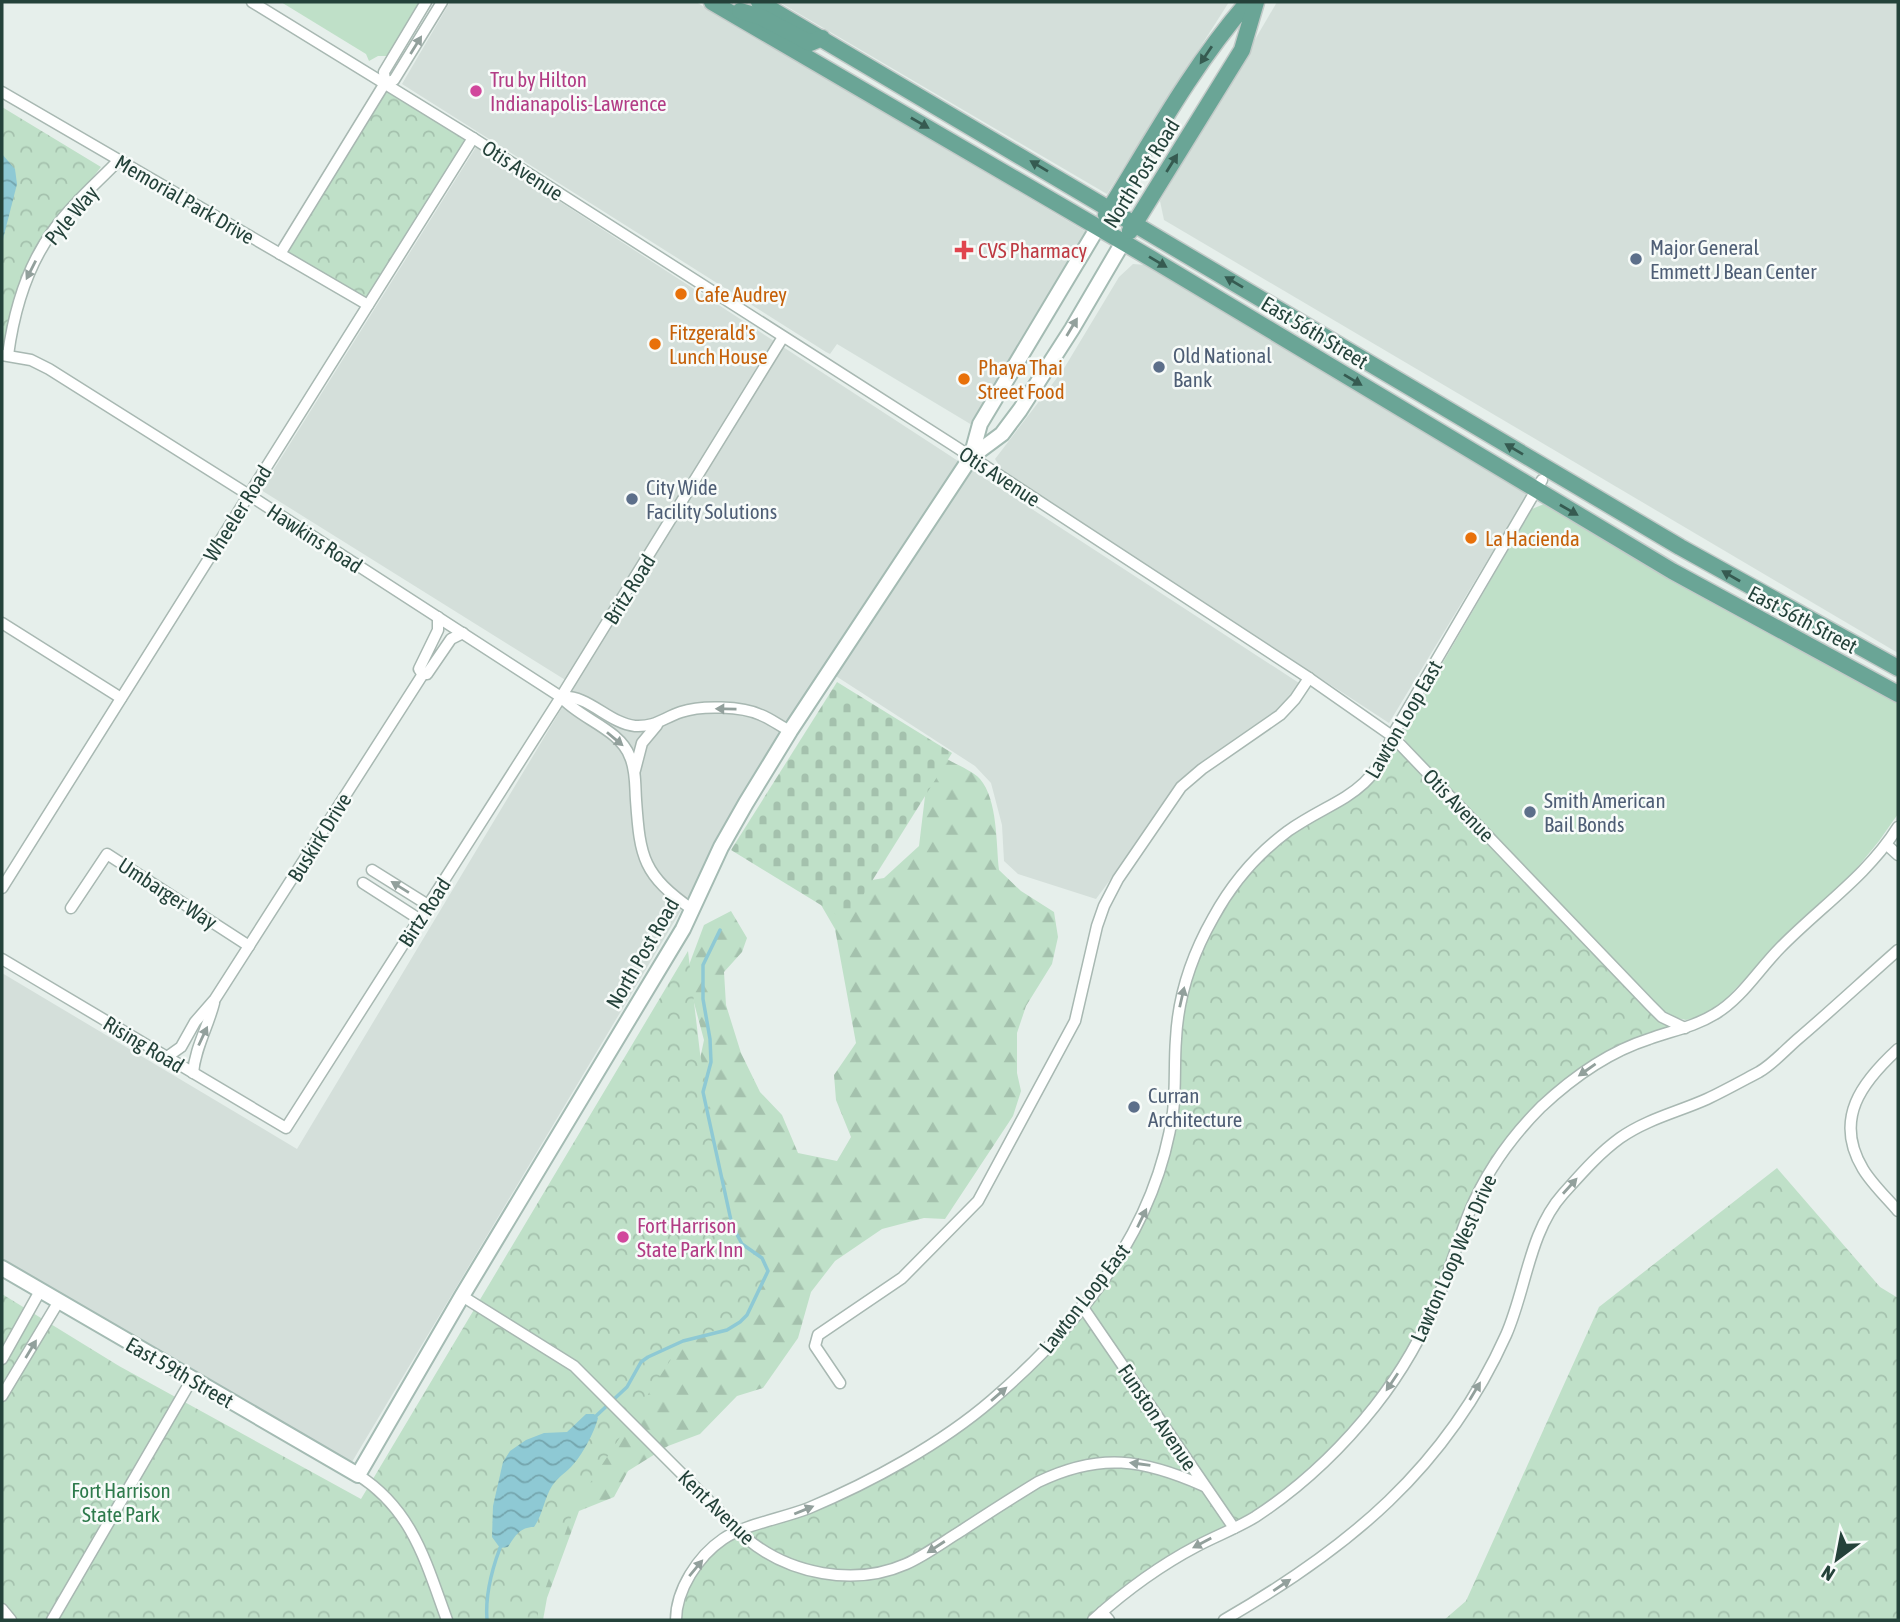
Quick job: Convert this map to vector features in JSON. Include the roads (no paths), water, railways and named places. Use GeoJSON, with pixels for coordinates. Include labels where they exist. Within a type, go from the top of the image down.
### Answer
{"type":"FeatureCollection","features":[{"type":"Feature","properties":{"kind":"main road","name":"East 56th Street"},"geometry":{"type":"LineString","coordinates":[[712,2],[1539,485],[1733,606],[1898,694]]}},
{"type":"Feature","properties":{"kind":"main road","name":"East 56th Street"},"geometry":{"type":"LineString","coordinates":[[759,2],[1680,547],[1898,668]]}},
{"type":"Feature","properties":{"kind":"main road","name":"North Post Road"},"geometry":{"type":"LineString","coordinates":[[1098,227],[1200,62],[1248,2]]}},
{"type":"Feature","properties":{"kind":"main road","name":"North Post Road"},"geometry":{"type":"LineString","coordinates":[[1123,242],[1242,50],[1256,2]]}},
{"type":"Feature","properties":{"kind":"main road"},"geometry":{"type":"LineString","coordinates":[[730,12],[743,11],[761,17],[810,43],[821,38]]}},
{"type":"Feature","properties":{"kind":"main road"},"geometry":{"type":"LineString","coordinates":[[853,83],[863,76],[900,97],[921,97]]}},
{"type":"Feature","properties":{"kind":"street","name":"Otis Avenue"},"geometry":{"type":"LineString","coordinates":[[252,2],[473,138],[971,457],[1309,678],[1392,736],[1662,1017],[1685,1028]]}},
{"type":"Feature","properties":{"kind":"street"},"geometry":{"type":"LineString","coordinates":[[280,254],[384,83],[384,72],[426,2]]}},
{"type":"Feature","properties":{"kind":"street"},"geometry":{"type":"LineString","coordinates":[[384,83],[394,80],[442,2]]}},
{"type":"Feature","properties":{"kind":"street","name":"Memorial Park Drive"},"geometry":{"type":"LineString","coordinates":[[2,92],[368,305]]}},
{"type":"Feature","properties":{"kind":"street","name":"Wheeler Road"},"geometry":{"type":"LineString","coordinates":[[2,888],[473,138]]}},
{"type":"Feature","properties":{"kind":"street","name":"Pyle Way"},"geometry":{"type":"LineString","coordinates":[[5,355],[25,281],[55,228],[119,160]]}},
{"type":"Feature","properties":{"kind":"street","name":"North Post Road"},"geometry":{"type":"LineString","coordinates":[[358,1475],[692,910],[726,838],[790,731],[971,457],[980,424],[1098,227]]}},
{"type":"Feature","properties":{"kind":"street","name":"North Post Road"},"geometry":{"type":"LineString","coordinates":[[971,457],[1002,434],[1020,410],[1066,339],[1123,242]]}},
{"type":"Feature","properties":{"kind":"street","name":"Britz Road"},"geometry":{"type":"LineString","coordinates":[[561,697],[783,337]]}},
{"type":"Feature","properties":{"kind":"street","name":"Hawkins Road"},"geometry":{"type":"LineString","coordinates":[[5,355],[31,360],[249,495],[561,697],[570,708],[613,736],[625,747],[630,757],[634,774],[639,841],[644,859],[662,886],[692,910]]}},
{"type":"Feature","properties":{"kind":"street","name":"Lawton Loop East"},"geometry":{"type":"LineString","coordinates":[[740,1531],[793,1514],[844,1493],[957,1426],[1030,1366],[1082,1306],[1124,1251],[1141,1221],[1156,1185],[1166,1152],[1173,1108],[1179,1009],[1192,962],[1210,922],[1237,881],[1271,845],[1301,822],[1370,780],[1384,760],[1392,736],[1539,485]]}},
{"type":"Feature","properties":{"kind":"street","name":"Buskirk Drive"},"geometry":{"type":"LineString","coordinates":[[423,674],[419,670],[438,630],[438,617]]}},
{"type":"Feature","properties":{"kind":"street"},"geometry":{"type":"LineString","coordinates":[[2,623],[121,698]]}},
{"type":"Feature","properties":{"kind":"street","name":"Buskirk Drive"},"geometry":{"type":"LineString","coordinates":[[167,1057],[181,1047],[195,1022],[215,999],[423,674],[427,674],[451,639],[463,633]]}},
{"type":"Feature","properties":{"kind":"street"},"geometry":{"type":"LineString","coordinates":[[840,1383],[815,1346],[818,1335],[902,1279],[978,1201],[1075,1021],[1095,932],[1118,879],[1167,806],[1198,772],[1280,715],[1309,678]]}},
{"type":"Feature","properties":{"kind":"street","name":"Hawkins Road"},"geometry":{"type":"LineString","coordinates":[[561,697],[573,696],[622,723],[634,726],[657,724],[689,709],[740,709],[760,715],[790,731]]}},
{"type":"Feature","properties":{"kind":"street","name":"Birtz Road"},"geometry":{"type":"LineString","coordinates":[[286,1128],[561,697]]}},
{"type":"Feature","properties":{"kind":"street"},"geometry":{"type":"LineString","coordinates":[[634,774],[642,743],[657,724]]}},
{"type":"Feature","properties":{"kind":"street","name":"Lawton Loop West Drive"},"geometry":{"type":"LineString","coordinates":[[1093,1620],[1106,1616],[1150,1573],[1198,1545],[1255,1517],[1312,1473],[1348,1438],[1405,1363],[1431,1315],[1480,1189],[1501,1155],[1527,1122],[1561,1089],[1597,1063],[1647,1039],[1685,1028],[1713,1016],[1729,1004],[1782,946],[1838,897],[1897,831]]}},
{"type":"Feature","properties":{"kind":"street"},"geometry":{"type":"LineString","coordinates":[[1887,845],[1898,855]]}},
{"type":"Feature","properties":{"kind":"street","name":"Umbarger Way"},"geometry":{"type":"LineString","coordinates":[[71,908],[107,853],[249,946]]}},
{"type":"Feature","properties":{"kind":"street"},"geometry":{"type":"LineString","coordinates":[[372,870],[428,905]]}},
{"type":"Feature","properties":{"kind":"street"},"geometry":{"type":"LineString","coordinates":[[363,883],[419,919]]}},
{"type":"Feature","properties":{"kind":"street"},"geometry":{"type":"LineString","coordinates":[[1224,1620],[1282,1585],[1354,1533],[1392,1500],[1429,1460],[1462,1413],[1499,1348],[1511,1322],[1547,1217],[1588,1166],[1633,1130],[1707,1099],[1762,1070],[1898,950]]}},
{"type":"Feature","properties":{"kind":"street","name":"Rising Road"},"geometry":{"type":"LineString","coordinates":[[2,959],[286,1128]]}},
{"type":"Feature","properties":{"kind":"street","name":"Buskirk Drive"},"geometry":{"type":"LineString","coordinates":[[193,1073],[194,1055],[207,1030],[215,999]]}},
{"type":"Feature","properties":{"kind":"street"},"geometry":{"type":"LineString","coordinates":[[1898,1049],[1871,1074],[1863,1086],[1854,1107],[1852,1133],[1855,1152],[1865,1173],[1898,1211]]}},
{"type":"Feature","properties":{"kind":"street","name":"East 59th Street"},"geometry":{"type":"LineString","coordinates":[[2,1268],[358,1475]]}},
{"type":"Feature","properties":{"kind":"street"},"geometry":{"type":"LineString","coordinates":[[2,1359],[40,1291]]}},
{"type":"Feature","properties":{"kind":"street","name":"Kent Avenue"},"geometry":{"type":"LineString","coordinates":[[462,1296],[565,1359],[757,1547],[785,1563],[812,1572],[851,1575],[879,1572],[906,1563],[922,1556],[1038,1482],[1079,1466],[1113,1462],[1141,1464],[1178,1474],[1204,1486]]}},
{"type":"Feature","properties":{"kind":"street"},"geometry":{"type":"LineString","coordinates":[[2,1396],[59,1301]]}},
{"type":"Feature","properties":{"kind":"street","name":"Funston Avenue"},"geometry":{"type":"LineString","coordinates":[[1082,1306],[1234,1528]]}},
{"type":"Feature","properties":{"kind":"street"},"geometry":{"type":"LineString","coordinates":[[52,1620],[192,1379]]}},
{"type":"Feature","properties":{"kind":"street"},"geometry":{"type":"LineString","coordinates":[[358,1475],[390,1501],[408,1523],[447,1620]]}},
{"type":"Feature","properties":{"kind":"street"},"geometry":{"type":"LineString","coordinates":[[676,1620],[680,1595],[691,1574],[718,1542],[740,1531]]}},
{"type":"Feature","properties":{"kind":"street"},"geometry":{"type":"LineString","coordinates":[[2,1609],[11,1620]]}},
{"type":"Feature","properties":{"kind":"water"},"geometry":{"type":"Polygon","coordinates":[[[2,154],[15,169],[17,184],[2,243],[2,154]]]}},
{"type":"Feature","properties":{"kind":"water"},"geometry":{"type":"Polygon","coordinates":[[[586,1414],[594,1414],[598,1418],[583,1451],[552,1486],[534,1527],[521,1530],[508,1547],[500,1548],[492,1537],[493,1506],[503,1462],[510,1451],[526,1440],[544,1433],[567,1432],[586,1414]]]}},
{"type":"Feature","properties":{"kind":"waterway"},"geometry":{"type":"LineString","coordinates":[[596,1416],[627,1387],[641,1362],[648,1357],[683,1341],[727,1330],[740,1322],[747,1315],[768,1271],[762,1258],[742,1244],[732,1225],[703,1092],[711,1062],[703,999],[703,965],[720,930]]}},
{"type":"Feature","properties":{"kind":"waterway"},"geometry":{"type":"LineString","coordinates":[[487,1620],[489,1584],[500,1548]]}},
{"type":"Feature","properties":{"kind":"place","name":"Tru by Hilton Indianapolis-Lawrence"},"geometry":{"type":"Point","coordinates":[476,91]}},
{"type":"Feature","properties":{"kind":"place","name":"CVS Pharmacy"},"geometry":{"type":"Point","coordinates":[964,250]}},
{"type":"Feature","properties":{"kind":"place","name":"Major General Emmett J Bean Center"},"geometry":{"type":"Point","coordinates":[1636,259]}},
{"type":"Feature","properties":{"kind":"place","name":"Cafe Audrey"},"geometry":{"type":"Point","coordinates":[681,294]}},
{"type":"Feature","properties":{"kind":"place","name":"Fitzgerald's Lunch House"},"geometry":{"type":"Point","coordinates":[655,344]}},
{"type":"Feature","properties":{"kind":"place","name":"Old National Bank"},"geometry":{"type":"Point","coordinates":[1159,367]}},
{"type":"Feature","properties":{"kind":"place","name":"Phaya Thai Street Food"},"geometry":{"type":"Point","coordinates":[964,379]}},
{"type":"Feature","properties":{"kind":"place","name":"City Wide Facility Solutions"},"geometry":{"type":"Point","coordinates":[632,499]}},
{"type":"Feature","properties":{"kind":"place","name":"La Hacienda"},"geometry":{"type":"Point","coordinates":[1471,538]}},
{"type":"Feature","properties":{"kind":"place","name":"Smith American Bail Bonds"},"geometry":{"type":"Point","coordinates":[1530,812]}},
{"type":"Feature","properties":{"kind":"place","name":"Curran Architecture"},"geometry":{"type":"Point","coordinates":[1134,1107]}},
{"type":"Feature","properties":{"kind":"place","name":"Fort Harrison State Park Inn"},"geometry":{"type":"Point","coordinates":[623,1237]}},
{"type":"Feature","properties":{"kind":"park label","name":"Fort Harrison State Park"},"geometry":{"type":"Point","coordinates":[121,1502]}}]}
